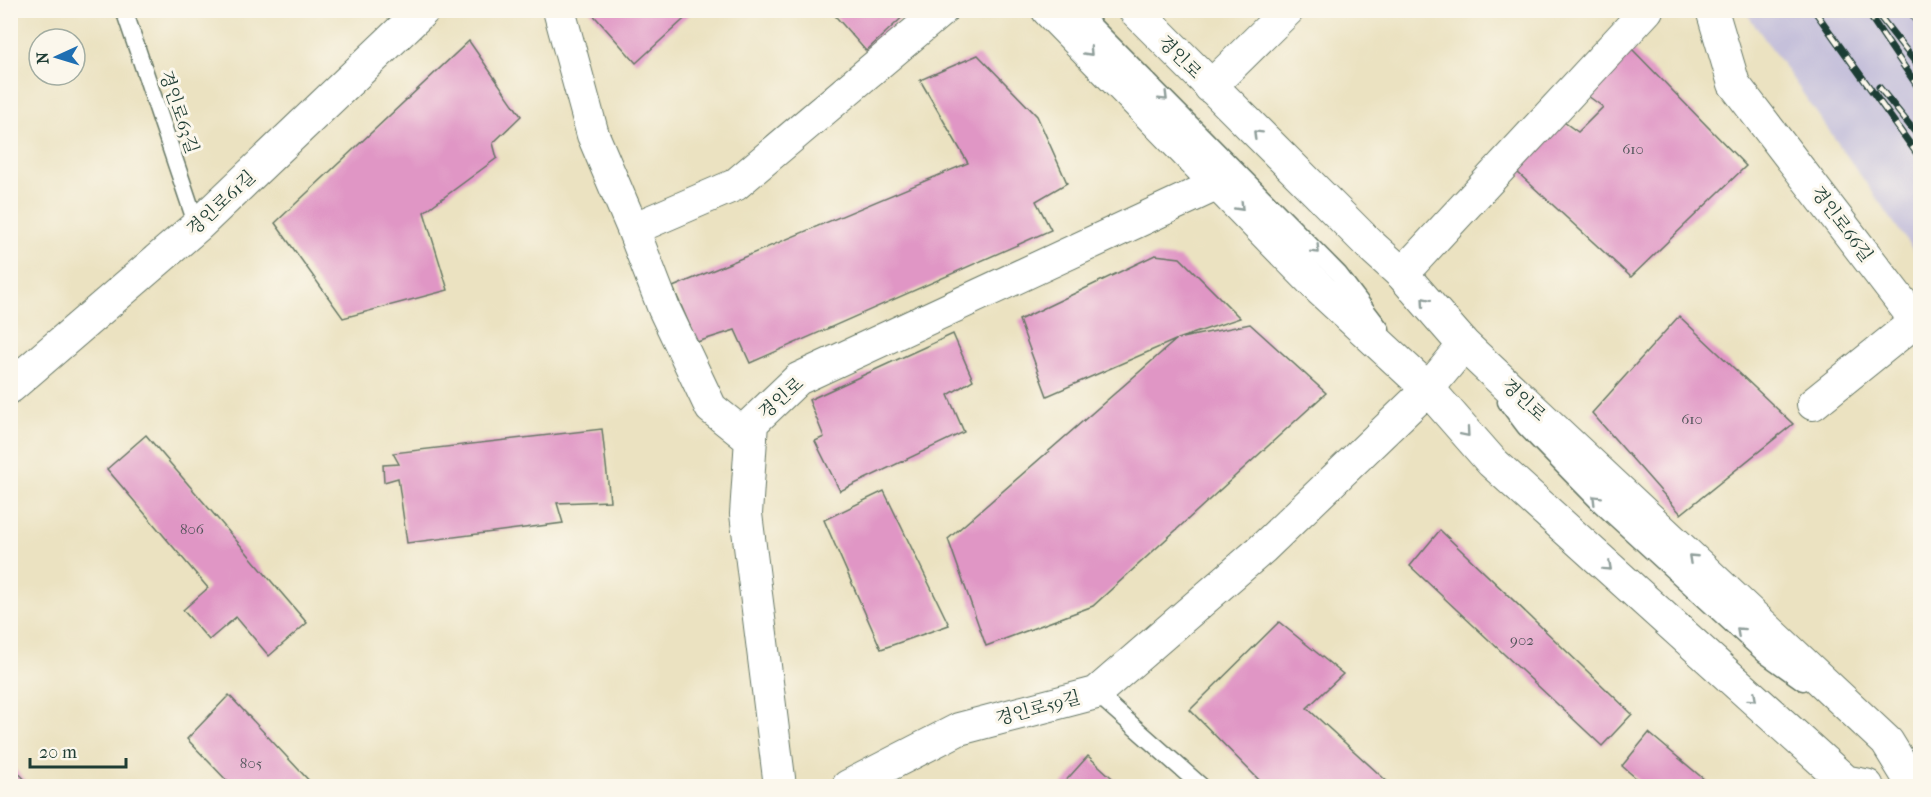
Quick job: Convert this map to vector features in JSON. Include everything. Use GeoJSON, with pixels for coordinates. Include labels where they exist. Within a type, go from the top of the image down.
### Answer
{"type":"FeatureCollection","features":[{"type":"Feature","properties":{"kind":"main road","name":"경인로61길"},"geometry":{"type":"LineString","coordinates":[[10,387],[197,226],[423,10]]}},
{"type":"Feature","properties":{"kind":"main road"},"geometry":{"type":"LineString","coordinates":[[1048,10],[1322,291],[1428,389],[1492,462],[1846,782],[1867,786]]}},
{"type":"Feature","properties":{"kind":"main road","name":"경인로"},"geometry":{"type":"LineString","coordinates":[[1135,10],[1210,87],[1402,274],[1464,345],[1887,742],[1914,786]]}},
{"type":"Feature","properties":{"kind":"street","name":"경인로"},"geometry":{"type":"LineString","coordinates":[[559,10],[593,135],[664,309],[711,408],[751,440]]}},
{"type":"Feature","properties":{"kind":"street"},"geometry":{"type":"LineString","coordinates":[[633,229],[735,185],[942,10]]}},
{"type":"Feature","properties":{"kind":"street"},"geometry":{"type":"LineString","coordinates":[[1210,87],[1288,10]]}},
{"type":"Feature","properties":{"kind":"street"},"geometry":{"type":"LineString","coordinates":[[1402,274],[1647,10]]}},
{"type":"Feature","properties":{"kind":"street","name":"경인로66길"},"geometry":{"type":"LineString","coordinates":[[1712,10],[1734,84],[1916,321],[1813,404]]}},
{"type":"Feature","properties":{"kind":"street","name":"경인로"},"geometry":{"type":"LineString","coordinates":[[780,786],[746,514],[752,423],[798,380],[1218,184]]}},
{"type":"Feature","properties":{"kind":"street","name":"경인로59길"},"geometry":{"type":"LineString","coordinates":[[848,786],[959,729],[1096,693],[1262,549],[1428,389],[1464,345]]}},
{"type":"Feature","properties":{"kind":"lane","name":"경인로63길"},"geometry":{"type":"LineString","coordinates":[[124,10],[197,226]]}},
{"type":"Feature","properties":{"kind":"lane"},"geometry":{"type":"LineString","coordinates":[[1078,10],[1339,274],[1428,389]]}},
{"type":"Feature","properties":{"kind":"lane"},"geometry":{"type":"LineString","coordinates":[[1096,693],[1201,786]]}},
{"type":"Feature","properties":{"kind":"shaded area"},"geometry":{"type":"Polygon","coordinates":[[[1745,11],[1920,11],[1920,260],[1745,11]]]}},
{"type":"Feature","properties":{"kind":"building"},"geometry":{"type":"Polygon","coordinates":[[[589,10],[694,10],[636,63],[589,10]]]}},
{"type":"Feature","properties":{"kind":"building"},"geometry":{"type":"Polygon","coordinates":[[[830,10],[910,10],[866,51],[830,10]]]}},
{"type":"Feature","properties":{"kind":"building"},"geometry":{"type":"Polygon","coordinates":[[[469,41],[521,116],[493,143],[497,158],[424,212],[448,290],[343,318],[275,223],[469,41]]]}},
{"type":"Feature","properties":{"kind":"building"},"geometry":{"type":"Polygon","coordinates":[[[1632,49],[1746,166],[1631,277],[1516,171],[1561,120],[1578,132],[1603,107],[1588,96],[1632,49]]]}},
{"type":"Feature","properties":{"kind":"building"},"geometry":{"type":"Polygon","coordinates":[[[978,55],[1037,116],[1067,183],[1036,201],[1051,230],[750,363],[735,330],[697,342],[673,287],[968,163],[920,80],[978,55]]]}},
{"type":"Feature","properties":{"kind":"building"},"geometry":{"type":"Polygon","coordinates":[[[1155,255],[1180,258],[1240,318],[1180,338],[1047,396],[1019,320],[1155,255]]]}},
{"type":"Feature","properties":{"kind":"building"},"geometry":{"type":"Polygon","coordinates":[[[1679,316],[1793,424],[1681,514],[1592,413],[1679,316]]]}},
{"type":"Feature","properties":{"kind":"building"},"geometry":{"type":"Polygon","coordinates":[[[1250,324],[1326,393],[1093,606],[986,646],[948,539],[1177,339],[1250,324]]]}},
{"type":"Feature","properties":{"kind":"building"},"geometry":{"type":"Polygon","coordinates":[[[953,334],[973,380],[948,395],[964,432],[840,491],[815,441],[824,437],[809,400],[953,334]]]}},
{"type":"Feature","properties":{"kind":"building"},"geometry":{"type":"Polygon","coordinates":[[[602,429],[610,501],[557,503],[563,523],[407,543],[398,478],[384,482],[383,465],[399,464],[393,453],[602,429]]]}},
{"type":"Feature","properties":{"kind":"building"},"geometry":{"type":"Polygon","coordinates":[[[146,435],[307,623],[269,656],[236,617],[209,640],[183,610],[208,588],[107,469],[146,435]]]}},
{"type":"Feature","properties":{"kind":"building"},"geometry":{"type":"Polygon","coordinates":[[[884,491],[949,625],[881,649],[824,520],[884,491]]]}},
{"type":"Feature","properties":{"kind":"building"},"geometry":{"type":"Polygon","coordinates":[[[1440,530],[1632,714],[1602,746],[1410,566],[1440,530]]]}},
{"type":"Feature","properties":{"kind":"building"},"geometry":{"type":"Polygon","coordinates":[[[1279,622],[1343,674],[1307,708],[1392,786],[1265,786],[1190,710],[1279,622]]]}},
{"type":"Feature","properties":{"kind":"building"},"geometry":{"type":"Polygon","coordinates":[[[229,695],[314,786],[232,786],[187,739],[229,695]]]}},
{"type":"Feature","properties":{"kind":"building"},"geometry":{"type":"Polygon","coordinates":[[[1649,733],[1712,786],[1645,786],[1622,766],[1649,733]]]}},
{"type":"Feature","properties":{"kind":"building"},"geometry":{"type":"Polygon","coordinates":[[[1088,756],[1121,786],[1061,786],[1088,756]]]}},
{"type":"Feature","properties":{"kind":"building"},"geometry":{"type":"Polygon","coordinates":[[[10,764],[31,786],[10,786],[10,764]]]}},
{"type":"Feature","properties":{"kind":"railway"},"geometry":{"type":"LineString","coordinates":[[1814,10],[1920,158]]}},
{"type":"Feature","properties":{"kind":"railway"},"geometry":{"type":"LineString","coordinates":[[1866,10],[1920,90]]}},
{"type":"Feature","properties":{"kind":"railway"},"geometry":{"type":"LineString","coordinates":[[1909,10],[1920,25]]}},
{"type":"Feature","properties":{"kind":"railway"},"geometry":{"type":"LineString","coordinates":[[1881,18],[1920,68]]}},
{"type":"Feature","properties":{"kind":"railway"},"geometry":{"type":"LineString","coordinates":[[1879,87],[1920,138]]}}]}
